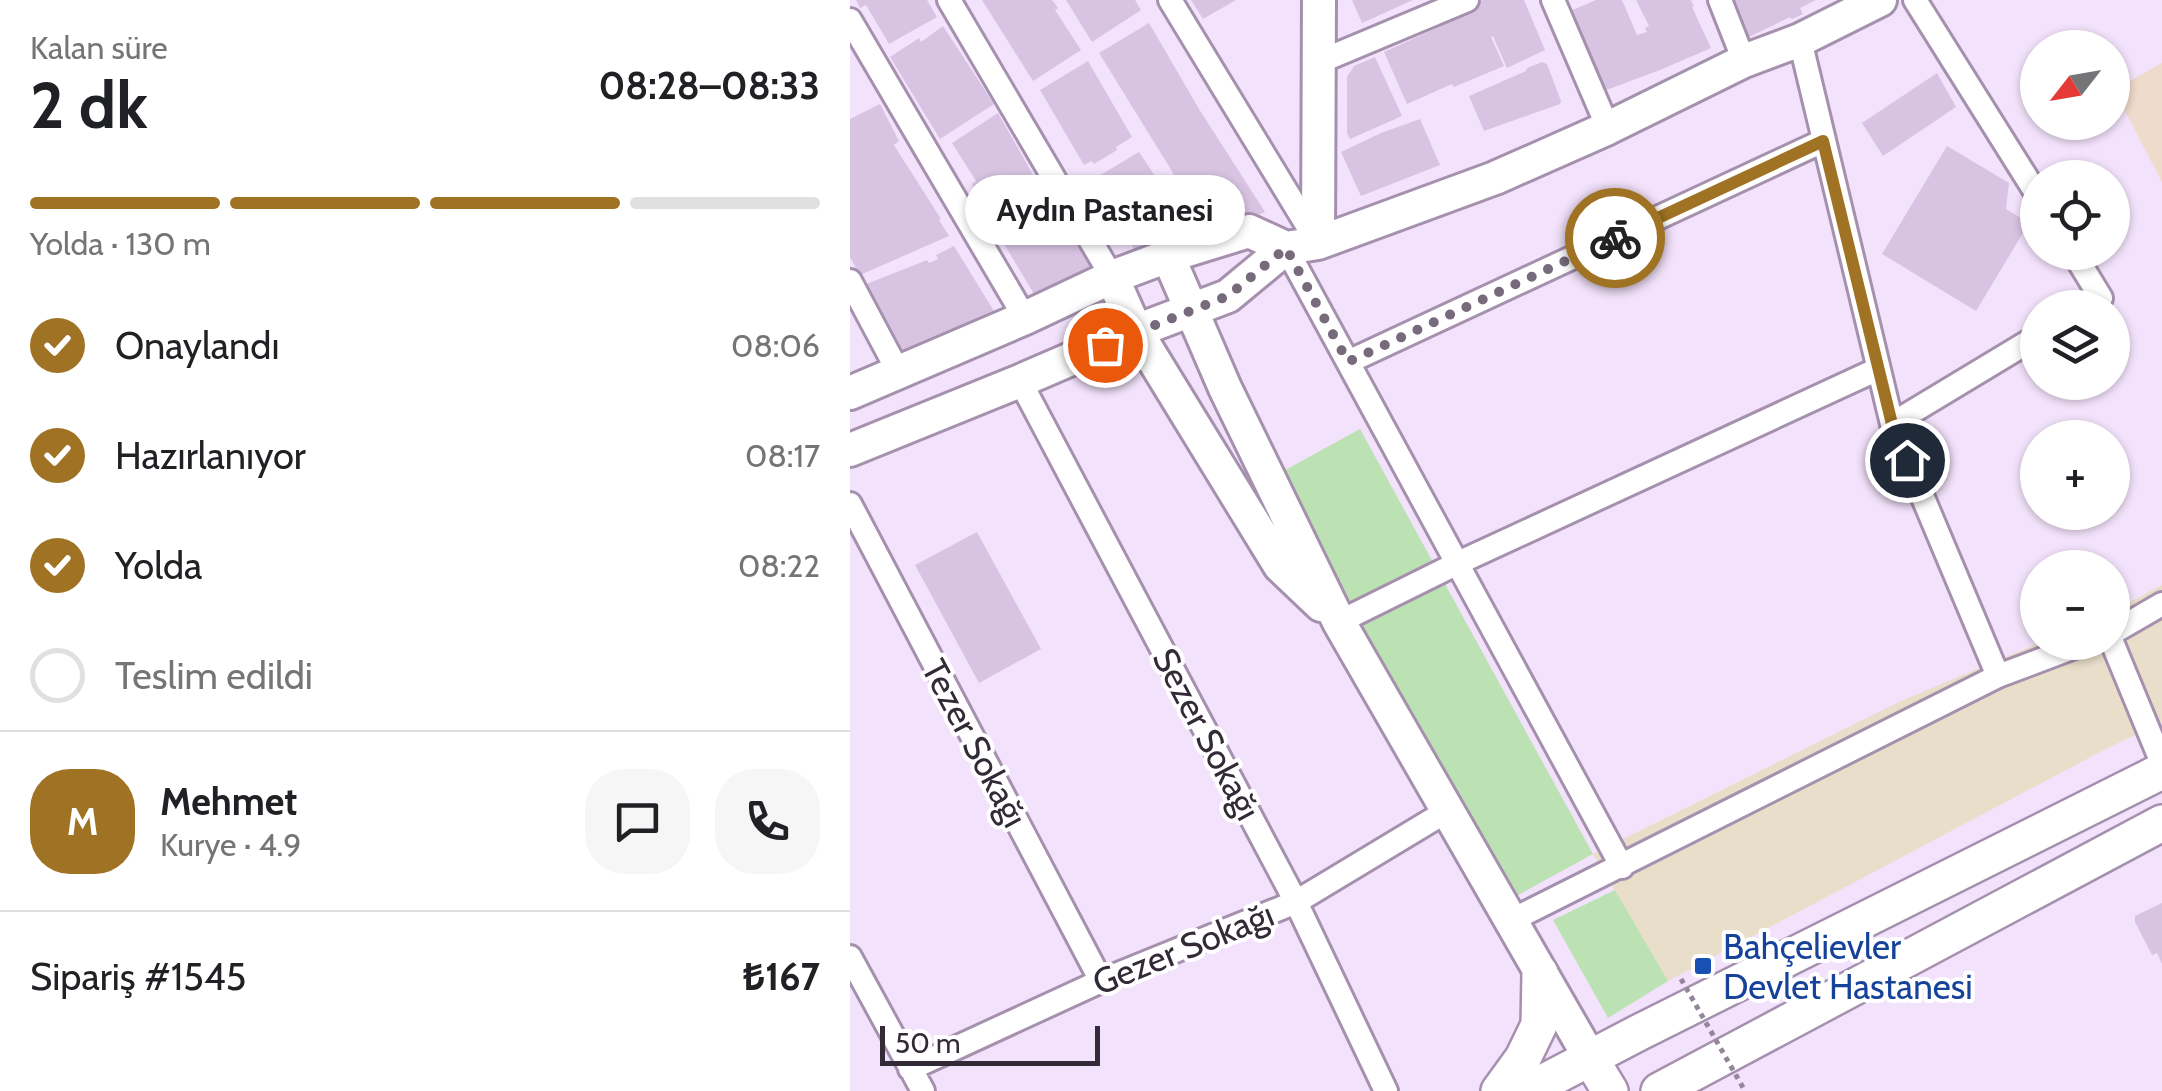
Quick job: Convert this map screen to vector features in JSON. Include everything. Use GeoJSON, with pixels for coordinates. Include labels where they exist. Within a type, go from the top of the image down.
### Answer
{"type":"FeatureCollection","features":[{"type":"Feature","properties":{"kind":"main road"},"geometry":{"type":"LineString","coordinates":[[1527,1091],[2162,771]]}},
{"type":"Feature","properties":{"kind":"main road"},"geometry":{"type":"LineString","coordinates":[[1659,1091],[2162,823]]}},
{"type":"Feature","properties":{"kind":"main road"},"geometry":{"type":"LineString","coordinates":[[1499,1091],[1539,1024],[1540,972]]}},
{"type":"Feature","properties":{"kind":"main road"},"geometry":{"type":"LineString","coordinates":[[1590,1058],[1610,1091]]}},
{"type":"Feature","properties":{"kind":"street"},"geometry":{"type":"LineString","coordinates":[[949,0],[1112,278],[1136,332],[1280,566],[1339,622]]}},
{"type":"Feature","properties":{"kind":"street"},"geometry":{"type":"LineString","coordinates":[[1170,0],[1302,246],[1348,362],[1622,866]]}},
{"type":"Feature","properties":{"kind":"street"},"geometry":{"type":"LineString","coordinates":[[1302,246],[1319,62],[1319,0]]}},
{"type":"Feature","properties":{"kind":"street"},"geometry":{"type":"LineString","coordinates":[[1319,62],[1466,0]]}},
{"type":"Feature","properties":{"kind":"street"},"geometry":{"type":"LineString","coordinates":[[1553,0],[1608,128]]}},
{"type":"Feature","properties":{"kind":"street"},"geometry":{"type":"LineString","coordinates":[[1720,0],[1744,62]]}},
{"type":"Feature","properties":{"kind":"street"},"geometry":{"type":"LineString","coordinates":[[850,450],[1228,296],[1302,246],[1495,178],[1880,0]]}},
{"type":"Feature","properties":{"kind":"street"},"geometry":{"type":"LineString","coordinates":[[1915,0],[2020,167]]}},
{"type":"Feature","properties":{"kind":"street"},"geometry":{"type":"LineString","coordinates":[[850,20],[1025,318]]}},
{"type":"Feature","properties":{"kind":"street"},"geometry":{"type":"LineString","coordinates":[[1800,40],[1892,424],[1998,676]]}},
{"type":"Feature","properties":{"kind":"street"},"geometry":{"type":"LineString","coordinates":[[1348,362],[1823,141]]}},
{"type":"Feature","properties":{"kind":"street"},"geometry":{"type":"LineString","coordinates":[[850,393],[1168,256],[1249,232],[1302,246]]}},
{"type":"Feature","properties":{"kind":"street"},"geometry":{"type":"LineString","coordinates":[[1168,256],[1225,388],[1339,622],[1590,1058]]}},
{"type":"Feature","properties":{"kind":"street"},"geometry":{"type":"LineString","coordinates":[[850,280],[899,373]]}},
{"type":"Feature","properties":{"kind":"street"},"geometry":{"type":"LineString","coordinates":[[1225,388],[1219,326],[1228,296]]}},
{"type":"Feature","properties":{"kind":"street"},"geometry":{"type":"LineString","coordinates":[[1892,424],[2020,347]]}},
{"type":"Feature","properties":{"kind":"street"},"geometry":{"type":"LineString","coordinates":[[1339,622],[1878,369]]}},
{"type":"Feature","properties":{"kind":"street","name":"Sezer Sokağı"},"geometry":{"type":"LineString","coordinates":[[1020,382],[1296,902],[1386,1091]]}},
{"type":"Feature","properties":{"kind":"street","name":"Tezer Sokağı"},"geometry":{"type":"LineString","coordinates":[[850,504],[1101,981]]}},
{"type":"Feature","properties":{"kind":"street"},"geometry":{"type":"LineString","coordinates":[[2130,623],[2162,604]]}},
{"type":"Feature","properties":{"kind":"street"},"geometry":{"type":"LineString","coordinates":[[1510,921],[1998,676],[2040,660]]}},
{"type":"Feature","properties":{"kind":"street"},"geometry":{"type":"LineString","coordinates":[[2119,660],[2162,763]]}},
{"type":"Feature","properties":{"kind":"street","name":"Gezer Sokağı"},"geometry":{"type":"LineString","coordinates":[[910,1069],[1101,981],[1296,902],[1447,811]]}},
{"type":"Feature","properties":{"kind":"street"},"geometry":{"type":"LineString","coordinates":[[850,957],[923,1091]]}},
{"type":"Feature","properties":{"kind":"path"},"geometry":{"type":"LineString","coordinates":[[1681,979],[1745,1091]]}},
{"type":"Feature","properties":{"kind":"shaded area"},"geometry":{"type":"Polygon","coordinates":[[[2162,63],[2162,182],[2130,121],[2130,81],[2162,63]]]}},
{"type":"Feature","properties":{"kind":"shaded area"},"geometry":{"type":"Polygon","coordinates":[[[2162,585],[2162,722],[1668,981],[1593,854],[1901,701],[2020,651],[2020,660],[2130,660],[2130,602],[2162,585]]]}},
{"type":"Feature","properties":{"kind":"green space"},"geometry":{"type":"Polygon","coordinates":[[[1360,429],[1593,854],[1511,899],[1278,474],[1360,429]]]}},
{"type":"Feature","properties":{"kind":"green space"},"geometry":{"type":"Polygon","coordinates":[[[1615,890],[1668,981],[1608,1018],[1553,920],[1615,890]]]}},
{"type":"Feature","properties":{"kind":"building"},"geometry":{"type":"Polygon","coordinates":[[[856,0],[927,0],[937,17],[889,44],[866,5],[860,8],[856,0]]]}},
{"type":"Feature","properties":{"kind":"building"},"geometry":{"type":"Polygon","coordinates":[[[982,0],[1052,0],[1081,50],[1033,81],[982,0]]]}},
{"type":"Feature","properties":{"kind":"building"},"geometry":{"type":"Polygon","coordinates":[[[1066,0],[1135,0],[1141,10],[1092,42],[1066,0]]]}},
{"type":"Feature","properties":{"kind":"building"},"geometry":{"type":"Polygon","coordinates":[[[1191,0],[1236,0],[1203,19],[1191,0]]]}},
{"type":"Feature","properties":{"kind":"building"},"geometry":{"type":"Polygon","coordinates":[[[1352,0],[1413,0],[1362,23],[1352,0]]]}},
{"type":"Feature","properties":{"kind":"building"},"geometry":{"type":"Polygon","coordinates":[[[1483,0],[1524,0],[1545,50],[1507,68],[1493,36],[1504,66],[1407,104],[1384,52],[1452,21],[1450,17],[1483,0]]]}},
{"type":"Feature","properties":{"kind":"building"},"geometry":{"type":"Polygon","coordinates":[[[1596,0],[1622,0],[1637,35],[1647,32],[1645,28],[1649,26],[1636,0],[1691,0],[1711,48],[1601,92],[1568,12],[1596,0]]]}},
{"type":"Feature","properties":{"kind":"building"},"geometry":{"type":"Polygon","coordinates":[[[1733,0],[1816,0],[1800,8],[1803,14],[1749,37],[1733,0]]]}},
{"type":"Feature","properties":{"kind":"building"},"geometry":{"type":"Polygon","coordinates":[[[1149,23],[1265,212],[1212,236],[1099,53],[1149,23]]]}},
{"type":"Feature","properties":{"kind":"building"},"geometry":{"type":"Polygon","coordinates":[[[943,26],[994,104],[940,139],[890,57],[943,26]]]}},
{"type":"Feature","properties":{"kind":"building"},"geometry":{"type":"Polygon","coordinates":[[[1375,57],[1402,116],[1350,139],[1347,77],[1354,66],[1375,57]]]}},
{"type":"Feature","properties":{"kind":"building"},"geometry":{"type":"Polygon","coordinates":[[[1088,61],[1132,137],[1094,164],[1092,161],[1084,165],[1040,90],[1088,61]]]}},
{"type":"Feature","properties":{"kind":"building"},"geometry":{"type":"Polygon","coordinates":[[[1542,62],[1547,64],[1560,104],[1484,131],[1469,96],[1542,62]]]}},
{"type":"Feature","properties":{"kind":"building"},"geometry":{"type":"Polygon","coordinates":[[[1937,73],[1956,107],[1883,156],[1862,123],[1937,73]]]}},
{"type":"Feature","properties":{"kind":"building"},"geometry":{"type":"Polygon","coordinates":[[[880,104],[899,141],[894,145],[949,236],[860,275],[850,257],[850,119],[880,104]]]}},
{"type":"Feature","properties":{"kind":"building"},"geometry":{"type":"Polygon","coordinates":[[[998,113],[1049,203],[1099,278],[1040,304],[982,207],[972,184],[976,181],[952,143],[998,113]]]}},
{"type":"Feature","properties":{"kind":"building"},"geometry":{"type":"Polygon","coordinates":[[[1420,119],[1440,165],[1361,196],[1341,152],[1420,119]]]}},
{"type":"Feature","properties":{"kind":"building"},"geometry":{"type":"Polygon","coordinates":[[[1947,146],[2009,183],[2006,209],[2020,218],[2020,238],[1976,311],[1882,254],[1947,146]]]}},
{"type":"Feature","properties":{"kind":"building"},"geometry":{"type":"Polygon","coordinates":[[[1139,152],[1197,239],[1143,264],[1092,180],[1139,152]]]}},
{"type":"Feature","properties":{"kind":"building"},"geometry":{"type":"Polygon","coordinates":[[[954,246],[997,316],[902,355],[864,285],[927,260],[929,263],[954,246]]]}},
{"type":"Feature","properties":{"kind":"building"},"geometry":{"type":"Polygon","coordinates":[[[977,532],[1041,649],[979,683],[915,565],[977,532]]]}},
{"type":"Feature","properties":{"kind":"building"},"geometry":{"type":"Polygon","coordinates":[[[2162,903],[2162,964],[2157,953],[2152,955],[2135,916],[2162,903]]]}},
{"type":"Feature","properties":{"kind":"way so far"},"geometry":{"type":"LineString","coordinates":[[1105,345],[1228,296],[1286,248],[1348,362],[1615,238]]}},
{"type":"Feature","properties":{"kind":"place","name":"Aydın Pastanesi"},"geometry":{"type":"Point","coordinates":[1105,345]}},
{"type":"Feature","properties":{"kind":"place","name":"Bahçelievler Devlet Hastanesi"},"geometry":{"type":"Point","coordinates":[1703,966]}},
{"type":"Feature","properties":{"kind":"route"},"geometry":{"type":"LineString","coordinates":[[1615,238],[1823,141],[1892,424],[1907,460]]}}]}
